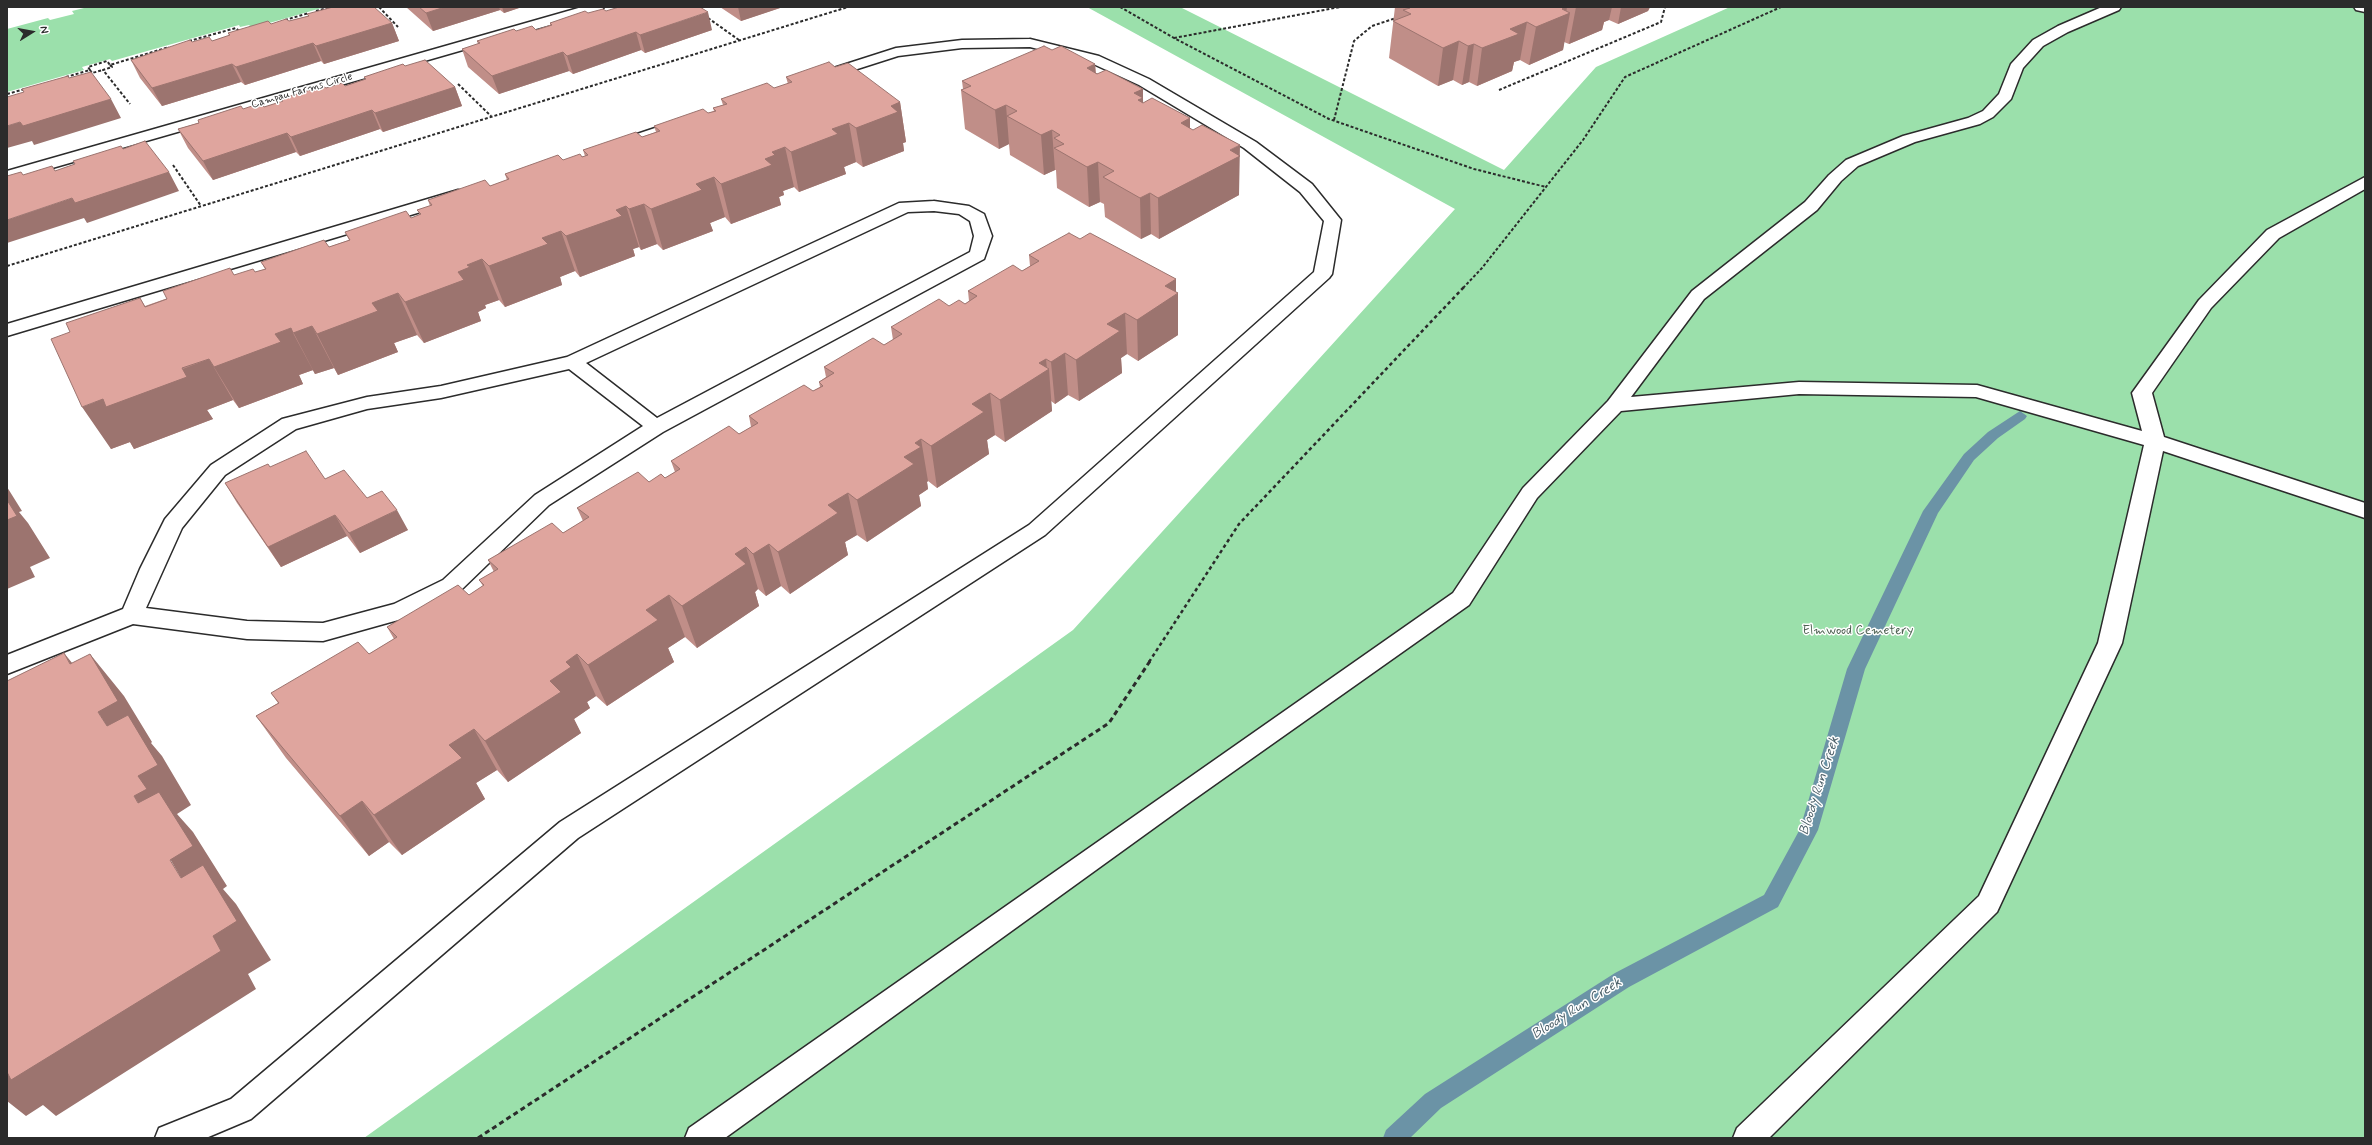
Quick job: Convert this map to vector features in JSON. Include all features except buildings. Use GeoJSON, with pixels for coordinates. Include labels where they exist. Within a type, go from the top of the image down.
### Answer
{"type":"FeatureCollection","features":[{"type":"Feature","properties":{"kind":"lane","name":"Campau Farms Circle"},"geometry":{"type":"LineString","coordinates":[[7,176],[597,7]]}},
{"type":"Feature","properties":{"kind":"lane"},"geometry":{"type":"LineString","coordinates":[[700,1138],[1170,802],[1461,599],[1530,494],[1615,405],[1698,295],[1811,206],[1835,178],[1852,163],[1910,139],[1974,121],[1988,114],[2006,96],[2016,68],[2038,43],[2063,29],[2114,7]]}},
{"type":"Feature","properties":{"kind":"lane"},"geometry":{"type":"LineString","coordinates":[[2361,7],[2365,8]]}},
{"type":"Feature","properties":{"kind":"lane"},"geometry":{"type":"LineString","coordinates":[[170,1138],[241,1109],[569,830],[1037,530],[1323,274],[1333,220],[1306,188],[1250,145],[1144,82],[1094,59],[1030,43],[962,44],[896,52],[806,82]]}},
{"type":"Feature","properties":{"kind":"lane"},"geometry":{"type":"LineString","coordinates":[[595,153],[700,117]]}},
{"type":"Feature","properties":{"kind":"lane"},"geometry":{"type":"LineString","coordinates":[[1748,1138],[1988,904],[2110,643],[2155,441],[2142,393],[2205,304],[2273,234],[2365,182]]}},
{"type":"Feature","properties":{"kind":"lane"},"geometry":{"type":"LineString","coordinates":[[7,330],[474,191]]}},
{"type":"Feature","properties":{"kind":"lane"},"geometry":{"type":"LineString","coordinates":[[7,665],[132,615],[247,630],[322,632],[401,611],[451,586],[542,500],[656,427],[978,256],[983,236],[978,218],[963,210],[934,206],[905,206],[573,362],[441,392],[367,403],[289,424],[218,470],[173,524],[151,569],[132,615]]}},
{"type":"Feature","properties":{"kind":"lane"},"geometry":{"type":"LineString","coordinates":[[573,362],[656,427]]}},
{"type":"Feature","properties":{"kind":"lane"},"geometry":{"type":"LineString","coordinates":[[1615,405],[1799,388],[1977,391],[2155,441],[2365,510]]}},
{"type":"Feature","properties":{"kind":"path"},"geometry":{"type":"LineString","coordinates":[[279,22],[331,7]]}},
{"type":"Feature","properties":{"kind":"path"},"geometry":{"type":"LineString","coordinates":[[7,266],[848,7]]}},
{"type":"Feature","properties":{"kind":"path"},"geometry":{"type":"LineString","coordinates":[[1120,7],[1174,38],[1334,120],[1474,169],[1546,187]]}},
{"type":"Feature","properties":{"kind":"path"},"geometry":{"type":"LineString","coordinates":[[1174,38],[1340,7]]}},
{"type":"Feature","properties":{"kind":"path"},"geometry":{"type":"LineString","coordinates":[[1500,90],[1661,22],[1665,7]]}},
{"type":"Feature","properties":{"kind":"path"},"geometry":{"type":"LineString","coordinates":[[478,1138],[1109,723],[1239,524],[1482,268],[1583,140],[1625,76],[1781,7]]}},
{"type":"Feature","properties":{"kind":"path"},"geometry":{"type":"LineString","coordinates":[[704,15],[738,40]]}},
{"type":"Feature","properties":{"kind":"path"},"geometry":{"type":"LineString","coordinates":[[1334,120],[1354,41],[1372,26],[1402,15]]}},
{"type":"Feature","properties":{"kind":"path"},"geometry":{"type":"LineString","coordinates":[[184,43],[236,28],[241,33]]}},
{"type":"Feature","properties":{"kind":"path"},"geometry":{"type":"LineString","coordinates":[[110,65],[177,45]]}},
{"type":"Feature","properties":{"kind":"path"},"geometry":{"type":"LineString","coordinates":[[90,70],[88,67],[107,61],[110,65]]}},
{"type":"Feature","properties":{"kind":"path"},"geometry":{"type":"LineString","coordinates":[[60,79],[90,70],[92,73],[112,68],[110,65]]}},
{"type":"Feature","properties":{"kind":"path"},"geometry":{"type":"LineString","coordinates":[[103,70],[132,106]]}},
{"type":"Feature","properties":{"kind":"path"},"geometry":{"type":"LineString","coordinates":[[453,80],[491,116]]}},
{"type":"Feature","properties":{"kind":"path"},"geometry":{"type":"LineString","coordinates":[[7,94],[30,88]]}},
{"type":"Feature","properties":{"kind":"path"},"geometry":{"type":"LineString","coordinates":[[172,163],[201,206]]}},
{"type":"Feature","properties":{"kind":"green space"},"geometry":{"type":"Polygon","coordinates":[[[88,7],[325,7],[252,28],[249,25],[240,27],[239,25],[112,61],[110,59],[82,67],[84,70],[7,92],[7,29],[48,18],[50,20],[74,14],[72,11],[88,7]]]}},
{"type":"Feature","properties":{"kind":"green space","name":"Elmwood Cemetery"},"geometry":{"type":"Polygon","coordinates":[[[1087,7],[1180,7],[1504,170],[1596,67],[1730,7],[2365,7],[2365,1138],[364,1138],[1073,630],[1455,209],[1087,7]]]}},
{"type":"Feature","properties":{"kind":"waterway","name":"Bloody Run Creek"},"geometry":{"type":"LineString","coordinates":[[1394,1138],[1433,1101],[1622,980],[1771,901],[1809,830],[1856,669],[1931,511],[1969,457],[1993,435],[2020,416]]}}]}
